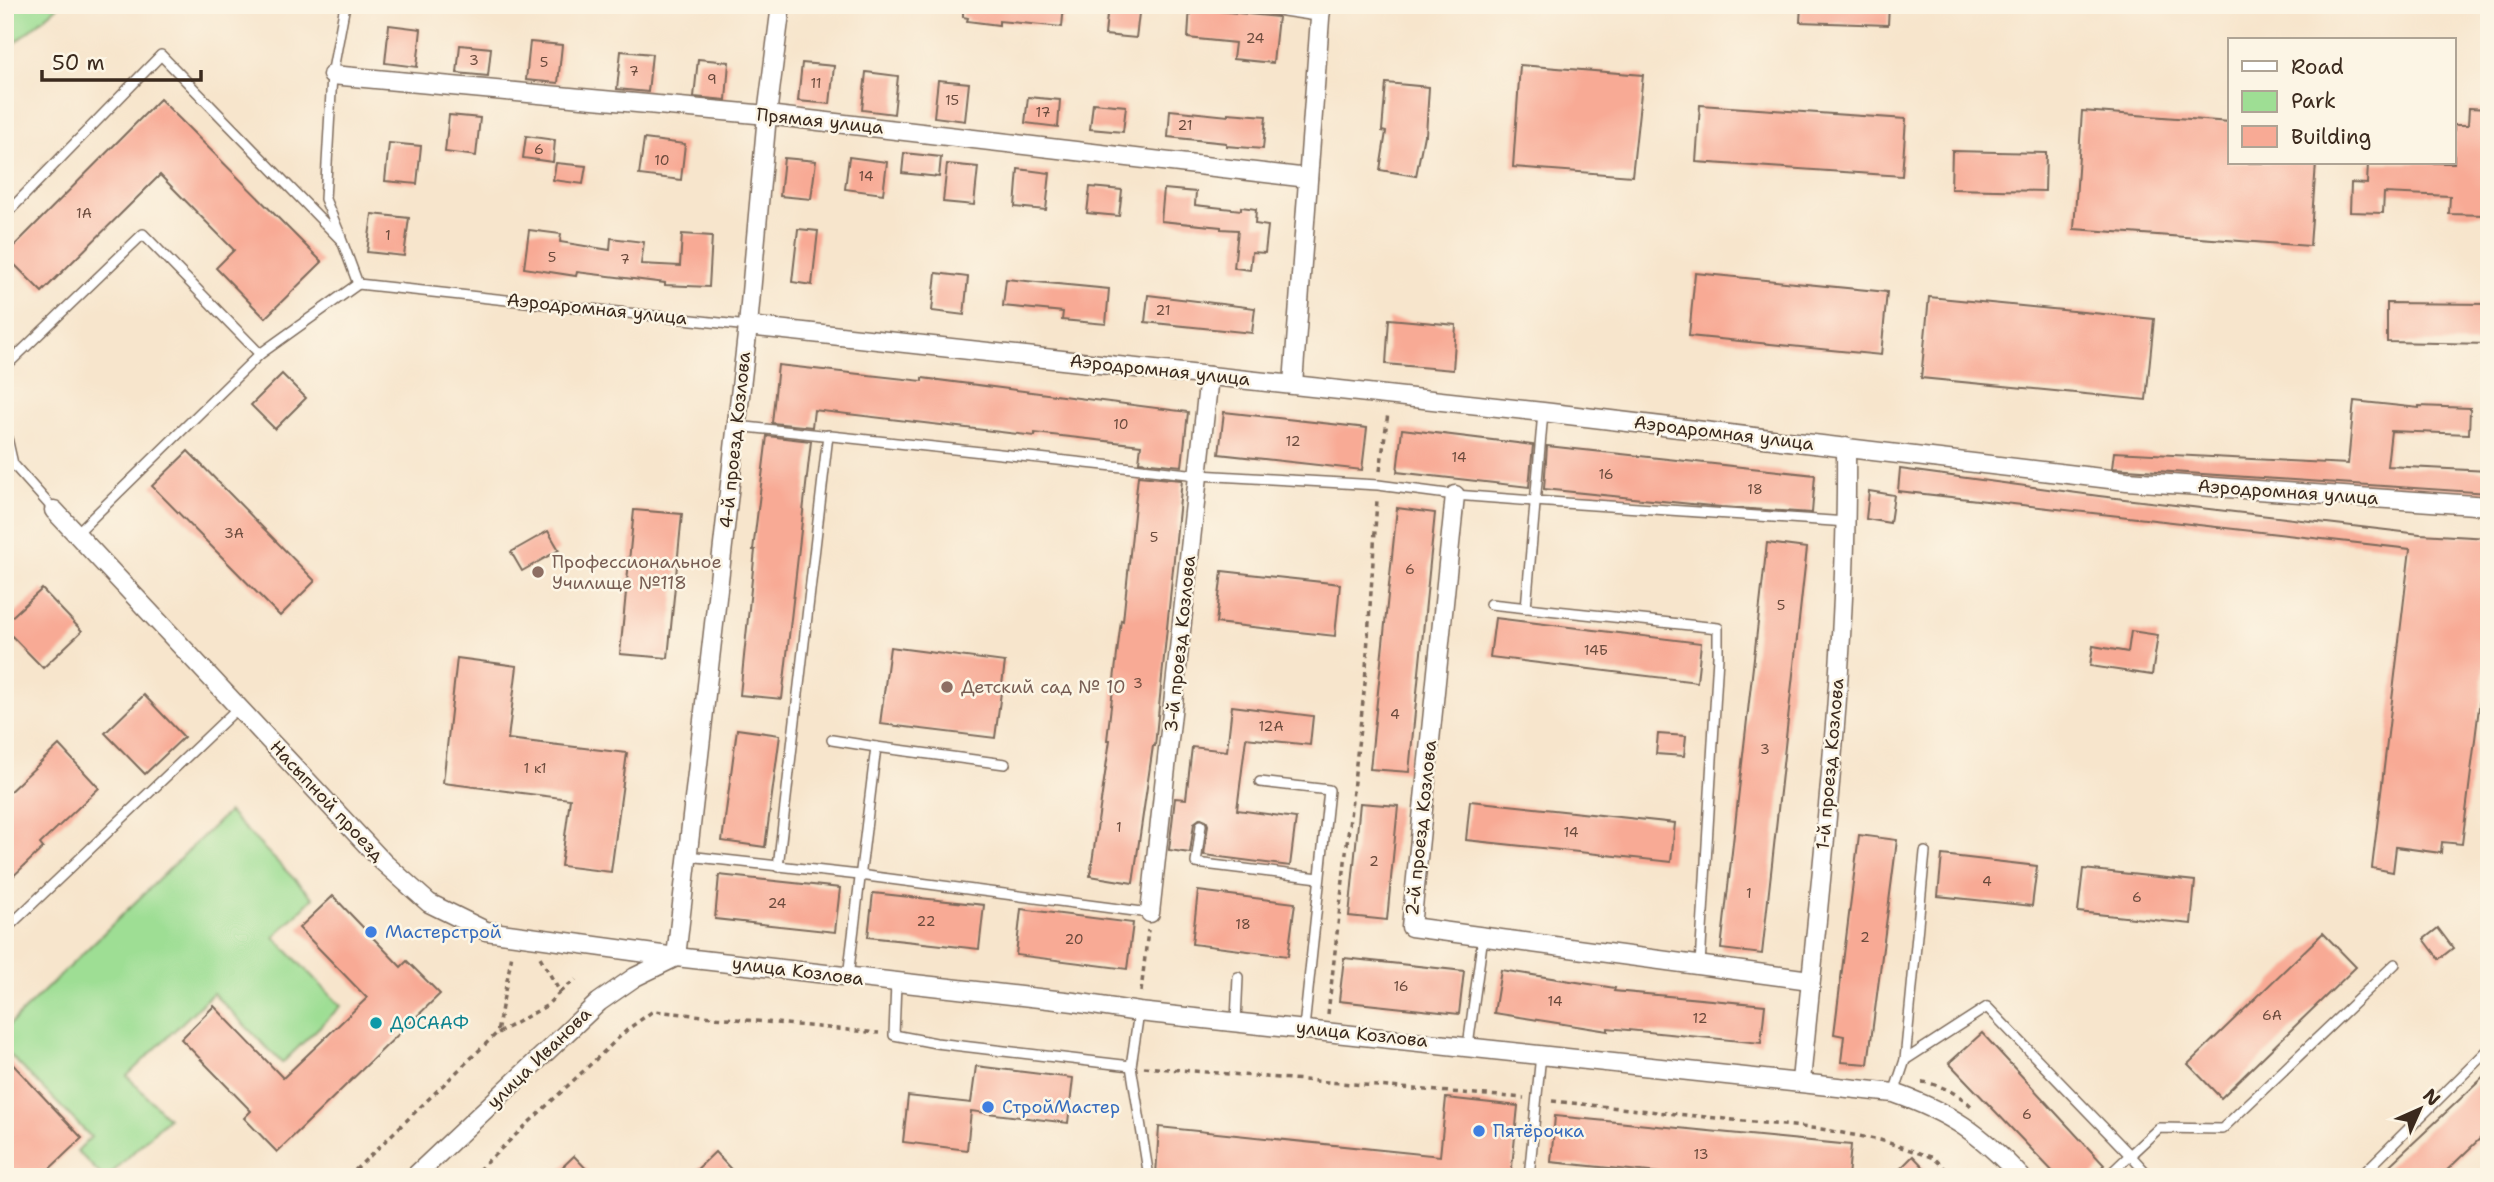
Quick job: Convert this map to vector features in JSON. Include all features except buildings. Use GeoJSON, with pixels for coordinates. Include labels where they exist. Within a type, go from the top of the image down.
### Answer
{"type":"FeatureCollection","features":[{"type":"Feature","properties":{"kind":"street","name":"4-й проезд Козлова"},"geometry":{"type":"LineString","coordinates":[[676,957],[737,426],[767,115],[781,5]]}},
{"type":"Feature","properties":{"kind":"street"},"geometry":{"type":"LineString","coordinates":[[1274,5],[1321,9],[1293,384]]}},
{"type":"Feature","properties":{"kind":"street","name":"Прямая улица"},"geometry":{"type":"LineString","coordinates":[[331,75],[767,115],[1308,178]]}},
{"type":"Feature","properties":{"kind":"street","name":"Аэродромная улица"},"geometry":{"type":"LineString","coordinates":[[748,326],[1543,412],[2127,481],[2489,506]]}},
{"type":"Feature","properties":{"kind":"street","name":"3-й проезд Козлова"},"geometry":{"type":"LineString","coordinates":[[1150,913],[1209,376]]}},
{"type":"Feature","properties":{"kind":"street","name":"1-й проезд Козлова"},"geometry":{"type":"LineString","coordinates":[[1801,1081],[1837,698],[1847,522],[1846,447]]}},
{"type":"Feature","properties":{"kind":"street","name":"2-й проезд Козлова"},"geometry":{"type":"LineString","coordinates":[[1455,495],[1411,927],[1811,980]]}},
{"type":"Feature","properties":{"kind":"street","name":"Насыпной проезд"},"geometry":{"type":"LineString","coordinates":[[54,510],[383,862],[429,903],[486,931],[676,957]]}},
{"type":"Feature","properties":{"kind":"street","name":"улица Козлова"},"geometry":{"type":"LineString","coordinates":[[676,957],[1074,1002],[1139,1012],[1894,1093],[1930,1106],[1966,1126],[1997,1151],[2021,1177]]}},
{"type":"Feature","properties":{"kind":"street","name":"улица Иванова"},"geometry":{"type":"LineString","coordinates":[[414,1177],[598,1002],[635,977],[676,957]]}},
{"type":"Feature","properties":{"kind":"lane"},"geometry":{"type":"LineString","coordinates":[[77,533],[260,354],[358,284],[325,199],[331,75],[345,5]]}},
{"type":"Feature","properties":{"kind":"lane"},"geometry":{"type":"LineString","coordinates":[[5,215],[161,55],[342,241]]}},
{"type":"Feature","properties":{"kind":"lane"},"geometry":{"type":"LineString","coordinates":[[5,367],[144,234],[260,354]]}},
{"type":"Feature","properties":{"kind":"lane","name":"Аэродромная улица"},"geometry":{"type":"LineString","coordinates":[[358,284],[748,326]]}},
{"type":"Feature","properties":{"kind":"lane"},"geometry":{"type":"LineString","coordinates":[[1526,608],[1543,412]]}},
{"type":"Feature","properties":{"kind":"lane"},"geometry":{"type":"LineString","coordinates":[[737,426],[1198,475],[1378,485],[1455,495],[1847,522]]}},
{"type":"Feature","properties":{"kind":"lane"},"geometry":{"type":"LineString","coordinates":[[5,429],[13,464],[54,510]]}},
{"type":"Feature","properties":{"kind":"lane"},"geometry":{"type":"LineString","coordinates":[[778,867],[828,435]]}},
{"type":"Feature","properties":{"kind":"lane"},"geometry":{"type":"LineString","coordinates":[[1490,604],[1717,628],[1718,656],[1700,965]]}},
{"type":"Feature","properties":{"kind":"lane"},"geometry":{"type":"LineString","coordinates":[[5,930],[239,707]]}},
{"type":"Feature","properties":{"kind":"lane"},"geometry":{"type":"LineString","coordinates":[[832,740],[1005,764]]}},
{"type":"Feature","properties":{"kind":"lane"},"geometry":{"type":"LineString","coordinates":[[848,977],[876,747]]}},
{"type":"Feature","properties":{"kind":"lane"},"geometry":{"type":"LineString","coordinates":[[1260,782],[1329,790],[1304,1028]]}},
{"type":"Feature","properties":{"kind":"lane"},"geometry":{"type":"LineString","coordinates":[[1201,825],[1196,863],[1319,878]]}},
{"type":"Feature","properties":{"kind":"lane"},"geometry":{"type":"LineString","coordinates":[[1894,1093],[1905,1060],[1925,852]]}},
{"type":"Feature","properties":{"kind":"lane"},"geometry":{"type":"LineString","coordinates":[[688,856],[1150,913]]}},
{"type":"Feature","properties":{"kind":"lane"},"geometry":{"type":"LineString","coordinates":[[1468,1046],[1483,936]]}},
{"type":"Feature","properties":{"kind":"lane"},"geometry":{"type":"LineString","coordinates":[[2108,1177],[2159,1128],[2222,1129],[2395,964]]}},
{"type":"Feature","properties":{"kind":"lane"},"geometry":{"type":"LineString","coordinates":[[1236,1021],[1238,976]]}},
{"type":"Feature","properties":{"kind":"lane"},"geometry":{"type":"LineString","coordinates":[[896,983],[894,1035],[936,1043],[1131,1066]]}},
{"type":"Feature","properties":{"kind":"lane"},"geometry":{"type":"LineString","coordinates":[[1905,1060],[1987,1007],[2150,1177]]}},
{"type":"Feature","properties":{"kind":"lane"},"geometry":{"type":"LineString","coordinates":[[1139,1012],[1131,1066],[1149,1177]]}},
{"type":"Feature","properties":{"kind":"lane"},"geometry":{"type":"LineString","coordinates":[[2360,1177],[2489,1049]]}},
{"type":"Feature","properties":{"kind":"lane"},"geometry":{"type":"LineString","coordinates":[[1541,1054],[1529,1176],[1542,1177]]}},
{"type":"Feature","properties":{"kind":"path"},"geometry":{"type":"LineString","coordinates":[[1326,1031],[1365,683],[1378,485],[1391,395]]}},
{"type":"Feature","properties":{"kind":"path"},"geometry":{"type":"LineString","coordinates":[[1139,1012],[1150,913]]}},
{"type":"Feature","properties":{"kind":"path"},"geometry":{"type":"LineString","coordinates":[[522,936],[560,992]]}},
{"type":"Feature","properties":{"kind":"path"},"geometry":{"type":"LineString","coordinates":[[497,1034],[522,936]]}},
{"type":"Feature","properties":{"kind":"path"},"geometry":{"type":"LineString","coordinates":[[348,1177],[497,1034],[545,1006],[576,979]]}},
{"type":"Feature","properties":{"kind":"path"},"geometry":{"type":"LineString","coordinates":[[471,1177],[628,1029],[653,1011],[894,1035]]}},
{"type":"Feature","properties":{"kind":"path"},"geometry":{"type":"LineString","coordinates":[[1131,1066],[1536,1099],[1821,1129],[1868,1138],[1934,1158],[1954,1177]]}},
{"type":"Feature","properties":{"kind":"green space"},"geometry":{"type":"Polygon","coordinates":[[[5,5],[60,5],[5,51],[5,5]]]}},
{"type":"Feature","properties":{"kind":"green space"},"geometry":{"type":"Polygon","coordinates":[[[228,812],[313,898],[274,937],[341,1006],[282,1063],[213,993],[127,1076],[168,1118],[108,1177],[103,1177],[77,1151],[91,1137],[8,1053],[5,1055],[5,1029],[228,812]]]}},
{"type":"Feature","properties":{"kind":"place","name":"Профессиональное Училище №118"},"geometry":{"type":"Point","coordinates":[538,572]}},
{"type":"Feature","properties":{"kind":"place","name":"Детский сад № 10"},"geometry":{"type":"Point","coordinates":[947,687]}},
{"type":"Feature","properties":{"kind":"place","name":"Мастерстрой"},"geometry":{"type":"Point","coordinates":[371,932]}},
{"type":"Feature","properties":{"kind":"place","name":"ДОСААФ"},"geometry":{"type":"Point","coordinates":[376,1023]}},
{"type":"Feature","properties":{"kind":"place","name":"СтройМастер"},"geometry":{"type":"Point","coordinates":[988,1107]}},
{"type":"Feature","properties":{"kind":"place","name":"Пятёрочка"},"geometry":{"type":"Point","coordinates":[1479,1131]}}]}
